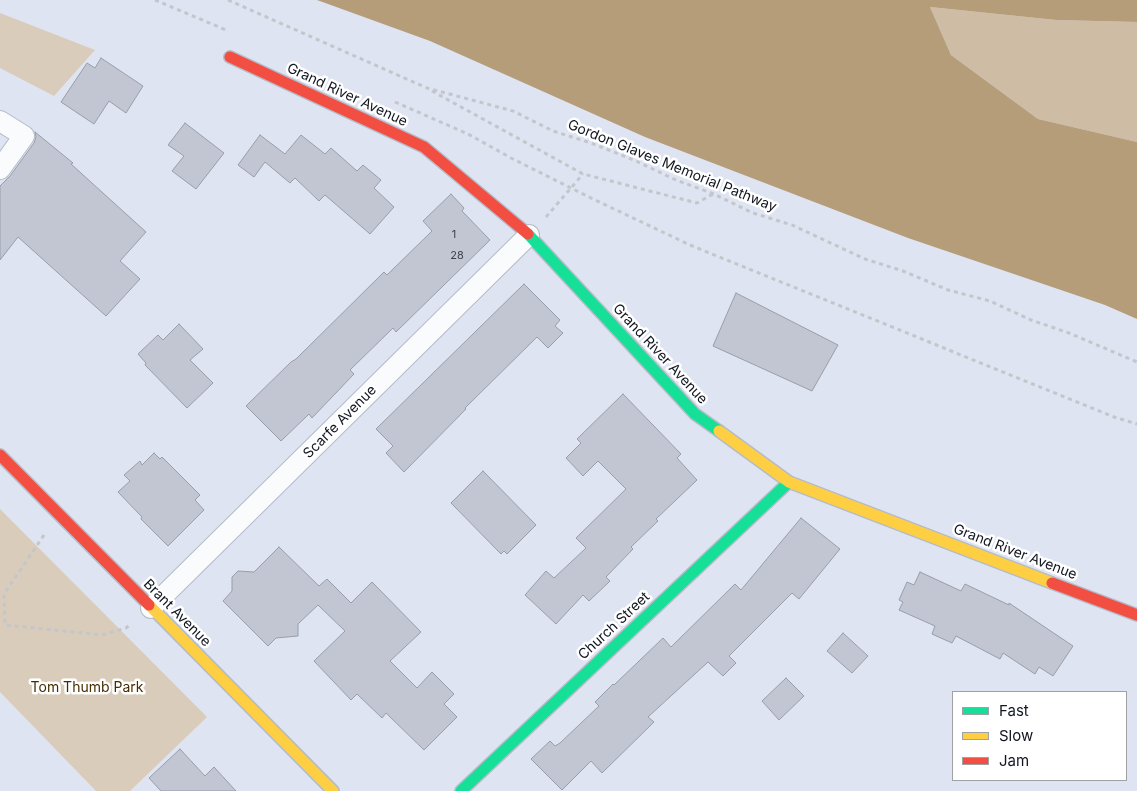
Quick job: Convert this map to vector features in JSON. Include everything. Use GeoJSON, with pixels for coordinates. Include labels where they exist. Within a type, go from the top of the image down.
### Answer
{"type":"FeatureCollection","features":[{"type":"Feature","properties":{"kind":"street","name":"Grand River Avenue"},"geometry":{"type":"LineString","coordinates":[[230,57],[424,147],[529,236],[695,414],[789,482],[1137,615]]}},
{"type":"Feature","properties":{"kind":"street"},"geometry":{"type":"LineString","coordinates":[[0,120],[24,136],[0,169]]}},
{"type":"Feature","properties":{"kind":"street","name":"Scarfe Avenue"},"geometry":{"type":"LineString","coordinates":[[151,608],[529,236]]}},
{"type":"Feature","properties":{"kind":"street","name":"Brant Avenue"},"geometry":{"type":"LineString","coordinates":[[0,455],[333,791]]}},
{"type":"Feature","properties":{"kind":"street","name":"Church Street"},"geometry":{"type":"LineString","coordinates":[[460,791],[789,482]]}},
{"type":"Feature","properties":{"kind":"path"},"geometry":{"type":"LineString","coordinates":[[155,0],[234,34]]}},
{"type":"Feature","properties":{"kind":"path","name":"Gordon Glaves Memorial Pathway"},"geometry":{"type":"LineString","coordinates":[[228,0],[427,88],[513,111],[553,131],[591,143],[636,161],[676,180],[714,194],[753,213],[792,225],[865,259],[903,271],[948,290],[990,301],[1031,320],[1069,333],[1137,362]]}},
{"type":"Feature","properties":{"kind":"path"},"geometry":{"type":"LineString","coordinates":[[427,88],[583,174],[697,203],[714,194]]}},
{"type":"Feature","properties":{"kind":"path"},"geometry":{"type":"LineString","coordinates":[[386,98],[468,134],[571,188],[690,245],[1105,414],[1137,424]]}},
{"type":"Feature","properties":{"kind":"path"},"geometry":{"type":"LineString","coordinates":[[529,236],[583,174]]}},
{"type":"Feature","properties":{"kind":"path"},"geometry":{"type":"LineString","coordinates":[[58,514],[4,594],[5,625],[102,635],[126,628],[151,608]]}},
{"type":"Feature","properties":{"kind":"green space"},"geometry":{"type":"Polygon","coordinates":[[[0,13],[95,50],[54,96],[0,68],[0,13]]]}},
{"type":"Feature","properties":{"kind":"green space","name":"Tom Thumb Park"},"geometry":{"type":"Polygon","coordinates":[[[0,509],[207,717],[130,791],[96,791],[0,692],[0,509]]]}},
{"type":"Feature","properties":{"kind":"shaded area"},"geometry":{"type":"Polygon","coordinates":[[[317,0],[1137,0],[1137,22],[1056,20],[930,7],[951,55],[1038,119],[1137,142],[1137,319],[1105,305],[908,238],[645,137],[430,41],[317,0]]]}},
{"type":"Feature","properties":{"kind":"shaded area"},"geometry":{"type":"Polygon","coordinates":[[[930,7],[1056,20],[1137,22],[1137,142],[1038,119],[951,55],[930,7]]]}},
{"type":"Feature","properties":{"kind":"building"},"geometry":{"type":"Polygon","coordinates":[[[101,58],[143,86],[126,113],[109,101],[94,124],[61,102],[87,63],[95,68],[101,58]]]}},
{"type":"Feature","properties":{"kind":"building"},"geometry":{"type":"Polygon","coordinates":[[[185,123],[224,153],[196,189],[172,171],[184,156],[168,145],[185,123]]]}},
{"type":"Feature","properties":{"kind":"building"},"geometry":{"type":"Polygon","coordinates":[[[35,132],[73,163],[71,164],[146,232],[120,261],[140,279],[106,316],[18,237],[0,260],[0,186],[10,176],[34,143],[35,132]]]}},
{"type":"Feature","properties":{"kind":"building"},"geometry":{"type":"Polygon","coordinates":[[[260,135],[285,154],[301,135],[325,154],[331,148],[357,171],[363,165],[381,180],[374,188],[394,207],[370,234],[325,195],[319,201],[295,178],[290,183],[265,162],[254,177],[238,165],[260,135]]]}},
{"type":"Feature","properties":{"kind":"building"},"geometry":{"type":"Polygon","coordinates":[[[451,194],[464,208],[462,211],[490,240],[396,332],[393,328],[350,370],[354,374],[312,418],[309,414],[281,441],[246,406],[384,272],[387,275],[432,231],[423,221],[451,194]]]}},
{"type":"Feature","properties":{"kind":"building"},"geometry":{"type":"Polygon","coordinates":[[[524,284],[560,320],[555,326],[563,333],[548,348],[537,337],[404,472],[386,453],[393,446],[376,429],[524,284]]]}},
{"type":"Feature","properties":{"kind":"building"},"geometry":{"type":"Polygon","coordinates":[[[736,293],[838,345],[812,391],[713,346],[736,293]]]}},
{"type":"Feature","properties":{"kind":"building"},"geometry":{"type":"Polygon","coordinates":[[[179,324],[203,349],[190,360],[213,383],[187,408],[145,365],[146,363],[138,354],[158,335],[163,340],[179,324]]]}},
{"type":"Feature","properties":{"kind":"building"},"geometry":{"type":"Polygon","coordinates":[[[623,394],[681,454],[677,458],[697,480],[656,519],[658,521],[631,547],[633,549],[606,577],[610,581],[589,601],[583,595],[556,624],[525,595],[546,571],[554,578],[586,548],[576,538],[626,489],[598,461],[583,476],[566,458],[581,443],[577,439],[623,394]]]}},
{"type":"Feature","properties":{"kind":"building"},"geometry":{"type":"Polygon","coordinates":[[[154,453],[160,459],[162,457],[200,495],[195,500],[204,510],[168,546],[118,492],[130,481],[124,475],[140,461],[142,465],[154,453]]]}},
{"type":"Feature","properties":{"kind":"building"},"geometry":{"type":"Polygon","coordinates":[[[483,471],[536,525],[507,554],[504,551],[501,554],[451,503],[483,471]]]}},
{"type":"Feature","properties":{"kind":"building"},"geometry":{"type":"Polygon","coordinates":[[[801,518],[840,549],[799,599],[792,593],[729,656],[736,663],[723,676],[708,662],[648,717],[654,722],[602,773],[591,761],[562,790],[531,759],[550,741],[555,746],[560,743],[599,706],[595,702],[663,638],[671,647],[735,584],[741,590],[801,518]]]}},
{"type":"Feature","properties":{"kind":"building"},"geometry":{"type":"Polygon","coordinates":[[[279,547],[319,586],[327,579],[351,603],[372,582],[421,632],[390,661],[417,688],[432,672],[454,694],[444,704],[457,717],[424,750],[386,713],[382,718],[357,694],[351,700],[314,661],[345,631],[318,605],[298,624],[298,636],[276,638],[268,646],[223,601],[232,591],[232,577],[238,571],[254,572],[279,547]]]}},
{"type":"Feature","properties":{"kind":"building"},"geometry":{"type":"Polygon","coordinates":[[[920,572],[961,591],[965,584],[1009,605],[1009,603],[1073,646],[1053,676],[1039,667],[1035,674],[1003,653],[1000,659],[956,636],[952,643],[932,634],[935,626],[899,610],[903,602],[899,600],[907,582],[914,585],[920,572]]]}},
{"type":"Feature","properties":{"kind":"building"},"geometry":{"type":"Polygon","coordinates":[[[843,633],[868,656],[852,673],[827,651],[843,633]]]}},
{"type":"Feature","properties":{"kind":"building"},"geometry":{"type":"Polygon","coordinates":[[[786,678],[804,696],[779,720],[762,701],[786,678]]]}},
{"type":"Feature","properties":{"kind":"building"},"geometry":{"type":"Polygon","coordinates":[[[180,749],[205,776],[214,767],[236,791],[161,791],[149,778],[180,749]]]}},
{"type":"Feature","properties":{"kind":"traffic: fast"},"geometry":{"type":"LineString","coordinates":[[528,234],[695,414],[719,431]]}},
{"type":"Feature","properties":{"kind":"traffic: fast"},"geometry":{"type":"LineString","coordinates":[[461,791],[789,482]]}},
{"type":"Feature","properties":{"kind":"traffic: slow"},"geometry":{"type":"LineString","coordinates":[[719,431],[789,482],[1052,583]]}},
{"type":"Feature","properties":{"kind":"traffic: slow"},"geometry":{"type":"LineString","coordinates":[[149,605],[333,791]]}},
{"type":"Feature","properties":{"kind":"traffic: jam"},"geometry":{"type":"LineString","coordinates":[[230,57],[424,147],[528,234]]}},
{"type":"Feature","properties":{"kind":"traffic: jam"},"geometry":{"type":"LineString","coordinates":[[0,455],[149,605]]}},
{"type":"Feature","properties":{"kind":"traffic: jam"},"geometry":{"type":"LineString","coordinates":[[1052,583],[1137,615]]}}]}
